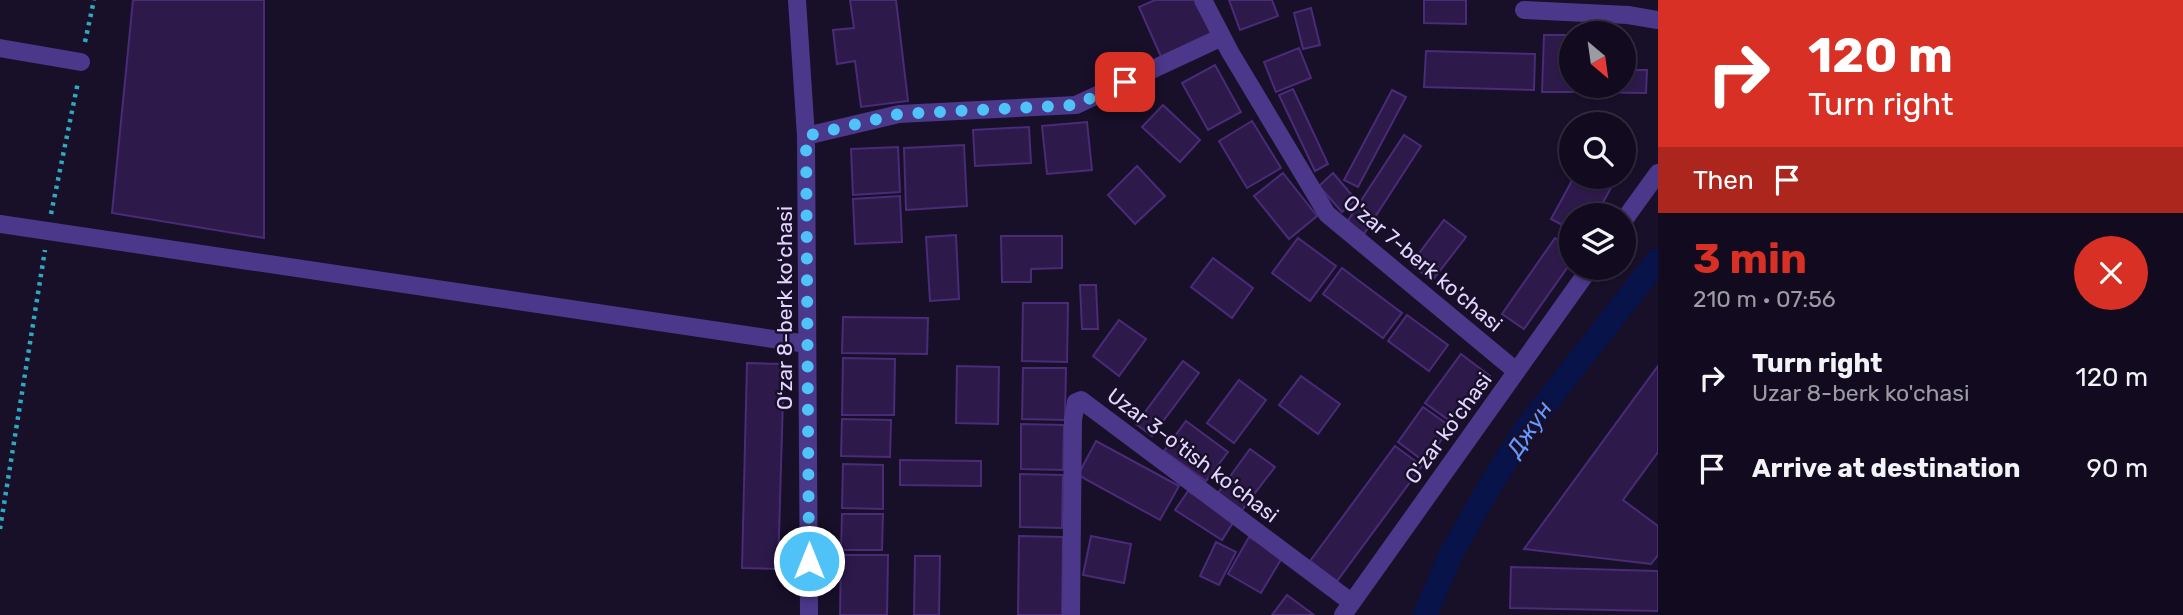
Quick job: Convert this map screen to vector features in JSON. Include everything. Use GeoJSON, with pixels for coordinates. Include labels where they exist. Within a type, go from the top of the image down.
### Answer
{"type":"FeatureCollection","features":[{"type":"Feature","properties":{"kind":"street","name":"Oʻzar 8-berk koʻchasi"},"geometry":{"type":"LineString","coordinates":[[797,0],[806,136],[809,615]]}},
{"type":"Feature","properties":{"kind":"street","name":"O'zar 7-berk ko'chasi"},"geometry":{"type":"LineString","coordinates":[[1203,0],[1222,37],[1327,214],[1516,371]]}},
{"type":"Feature","properties":{"kind":"street"},"geometry":{"type":"LineString","coordinates":[[1524,10],[1629,15],[1658,20]]}},
{"type":"Feature","properties":{"kind":"street"},"geometry":{"type":"LineString","coordinates":[[806,136],[899,114],[1076,105],[1222,37]]}},
{"type":"Feature","properties":{"kind":"street"},"geometry":{"type":"LineString","coordinates":[[0,48],[81,62]]}},
{"type":"Feature","properties":{"kind":"street"},"geometry":{"type":"LineString","coordinates":[[1636,203],[1658,173]]}},
{"type":"Feature","properties":{"kind":"street"},"geometry":{"type":"LineString","coordinates":[[0,224],[807,344]]}},
{"type":"Feature","properties":{"kind":"street","name":"O'zar ko'chasi"},"geometry":{"type":"LineString","coordinates":[[1347,608],[1581,280]]}},
{"type":"Feature","properties":{"kind":"street","name":"Uzar 3-o'tish ko'chasi"},"geometry":{"type":"LineString","coordinates":[[1071,615],[1073,420],[1076,402],[1082,400],[1347,608]]}},
{"type":"Feature","properties":{"kind":"path"},"geometry":{"type":"LineString","coordinates":[[0,529],[48,232],[94,0]]}},
{"type":"Feature","properties":{"kind":"building"},"geometry":{"type":"Polygon","coordinates":[[[133,0],[264,0],[264,238],[112,213],[133,0]]]}},
{"type":"Feature","properties":{"kind":"building"},"geometry":{"type":"Polygon","coordinates":[[[850,0],[896,0],[908,101],[861,107],[855,61],[837,64],[833,30],[854,28],[850,0]]]}},
{"type":"Feature","properties":{"kind":"building"},"geometry":{"type":"Polygon","coordinates":[[[1155,0],[1196,0],[1213,35],[1162,59],[1139,7],[1155,0]]]}},
{"type":"Feature","properties":{"kind":"building"},"geometry":{"type":"Polygon","coordinates":[[[1229,0],[1272,0],[1278,16],[1240,30],[1229,0]]]}},
{"type":"Feature","properties":{"kind":"building"},"geometry":{"type":"Polygon","coordinates":[[[1424,0],[1466,0],[1466,24],[1424,23],[1424,0]]]}},
{"type":"Feature","properties":{"kind":"building"},"geometry":{"type":"Polygon","coordinates":[[[1311,8],[1320,45],[1303,49],[1294,13],[1311,8]]]}},
{"type":"Feature","properties":{"kind":"building"},"geometry":{"type":"Polygon","coordinates":[[[1544,35],[1559,35],[1559,92],[1542,92],[1544,35]]]}},
{"type":"Feature","properties":{"kind":"building"},"geometry":{"type":"Polygon","coordinates":[[[1299,48],[1311,78],[1276,92],[1264,62],[1299,48]]]}},
{"type":"Feature","properties":{"kind":"building"},"geometry":{"type":"Polygon","coordinates":[[[1426,51],[1535,54],[1534,90],[1424,87],[1426,51]]]}},
{"type":"Feature","properties":{"kind":"building"},"geometry":{"type":"Polygon","coordinates":[[[1215,65],[1241,112],[1208,130],[1182,83],[1215,65]]]}},
{"type":"Feature","properties":{"kind":"building"},"geometry":{"type":"Polygon","coordinates":[[[1636,70],[1647,70],[1646,93],[1636,93],[1636,70]]]}},
{"type":"Feature","properties":{"kind":"building"},"geometry":{"type":"Polygon","coordinates":[[[1293,89],[1328,164],[1315,171],[1279,95],[1293,89]]]}},
{"type":"Feature","properties":{"kind":"building"},"geometry":{"type":"Polygon","coordinates":[[[1392,90],[1406,97],[1358,187],[1344,180],[1392,90]]]}},
{"type":"Feature","properties":{"kind":"building"},"geometry":{"type":"Polygon","coordinates":[[[1163,105],[1200,140],[1180,162],[1142,127],[1163,105]]]}},
{"type":"Feature","properties":{"kind":"building"},"geometry":{"type":"Polygon","coordinates":[[[1252,121],[1281,168],[1247,188],[1219,141],[1252,121]]]}},
{"type":"Feature","properties":{"kind":"building"},"geometry":{"type":"Polygon","coordinates":[[[1087,122],[1092,170],[1047,174],[1042,126],[1087,122]]]}},
{"type":"Feature","properties":{"kind":"building"},"geometry":{"type":"Polygon","coordinates":[[[1029,127],[1031,163],[975,166],[973,130],[1029,127]]]}},
{"type":"Feature","properties":{"kind":"building"},"geometry":{"type":"Polygon","coordinates":[[[1404,135],[1421,146],[1364,234],[1347,222],[1404,135]]]}},
{"type":"Feature","properties":{"kind":"building"},"geometry":{"type":"Polygon","coordinates":[[[964,145],[967,206],[906,210],[904,148],[964,145]]]}},
{"type":"Feature","properties":{"kind":"building"},"geometry":{"type":"Polygon","coordinates":[[[898,147],[900,192],[853,195],[851,149],[898,147]]]}},
{"type":"Feature","properties":{"kind":"building"},"geometry":{"type":"Polygon","coordinates":[[[1137,166],[1165,196],[1135,224],[1108,195],[1137,166]]]}},
{"type":"Feature","properties":{"kind":"building"},"geometry":{"type":"Polygon","coordinates":[[[1283,173],[1317,216],[1289,239],[1254,196],[1283,173]]]}},
{"type":"Feature","properties":{"kind":"building"},"geometry":{"type":"Polygon","coordinates":[[[1333,173],[1356,200],[1342,212],[1319,186],[1333,173]]]}},
{"type":"Feature","properties":{"kind":"building"},"geometry":{"type":"Polygon","coordinates":[[[1567,189],[1610,189],[1603,203],[1560,203],[1567,189]]]}},
{"type":"Feature","properties":{"kind":"building"},"geometry":{"type":"Polygon","coordinates":[[[900,196],[902,242],[855,244],[853,199],[900,196]]]}},
{"type":"Feature","properties":{"kind":"building"},"geometry":{"type":"Polygon","coordinates":[[[1559,204],[1559,223],[1551,219],[1559,204]]]}},
{"type":"Feature","properties":{"kind":"building"},"geometry":{"type":"Polygon","coordinates":[[[1444,220],[1466,237],[1432,281],[1411,264],[1444,220]]]}},
{"type":"Feature","properties":{"kind":"building"},"geometry":{"type":"Polygon","coordinates":[[[956,235],[959,299],[930,301],[926,237],[956,235]]]}},
{"type":"Feature","properties":{"kind":"building"},"geometry":{"type":"Polygon","coordinates":[[[1001,236],[1062,236],[1062,268],[1031,269],[1031,282],[1002,282],[1001,236]]]}},
{"type":"Feature","properties":{"kind":"building"},"geometry":{"type":"Polygon","coordinates":[[[1298,238],[1336,266],[1310,301],[1272,273],[1298,238]]]}},
{"type":"Feature","properties":{"kind":"building"},"geometry":{"type":"Polygon","coordinates":[[[1555,238],[1559,241],[1559,279],[1524,329],[1502,314],[1555,238]]]}},
{"type":"Feature","properties":{"kind":"building"},"geometry":{"type":"Polygon","coordinates":[[[1213,258],[1253,288],[1232,318],[1191,287],[1213,258]]]}},
{"type":"Feature","properties":{"kind":"building"},"geometry":{"type":"Polygon","coordinates":[[[1342,268],[1402,313],[1383,338],[1323,294],[1342,268]]]}},
{"type":"Feature","properties":{"kind":"building"},"geometry":{"type":"Polygon","coordinates":[[[1080,285],[1096,285],[1098,329],[1082,329],[1080,285]]]}},
{"type":"Feature","properties":{"kind":"building"},"geometry":{"type":"Polygon","coordinates":[[[1023,303],[1068,303],[1067,362],[1022,361],[1023,303]]]}},
{"type":"Feature","properties":{"kind":"building"},"geometry":{"type":"Polygon","coordinates":[[[1407,315],[1448,345],[1429,371],[1388,341],[1407,315]]]}},
{"type":"Feature","properties":{"kind":"building"},"geometry":{"type":"Polygon","coordinates":[[[843,317],[928,318],[927,354],[842,353],[843,317]]]}},
{"type":"Feature","properties":{"kind":"building"},"geometry":{"type":"Polygon","coordinates":[[[1119,320],[1146,339],[1119,376],[1093,356],[1119,320]]]}},
{"type":"Feature","properties":{"kind":"building"},"geometry":{"type":"Polygon","coordinates":[[[1461,354],[1490,376],[1454,424],[1425,403],[1461,354]]]}},
{"type":"Feature","properties":{"kind":"building"},"geometry":{"type":"Polygon","coordinates":[[[843,358],[895,359],[894,415],[842,415],[843,358]]]}},
{"type":"Feature","properties":{"kind":"building"},"geometry":{"type":"Polygon","coordinates":[[[1183,361],[1199,373],[1152,436],[1136,424],[1183,361]]]}},
{"type":"Feature","properties":{"kind":"building"},"geometry":{"type":"Polygon","coordinates":[[[747,363],[784,364],[778,569],[742,568],[747,363]]]}},
{"type":"Feature","properties":{"kind":"building"},"geometry":{"type":"Polygon","coordinates":[[[957,366],[999,367],[998,424],[956,423],[957,366]]]}},
{"type":"Feature","properties":{"kind":"building"},"geometry":{"type":"Polygon","coordinates":[[[1658,366],[1658,452],[1623,500],[1658,526],[1658,555],[1651,564],[1524,549],[1658,366]]]}},
{"type":"Feature","properties":{"kind":"building"},"geometry":{"type":"Polygon","coordinates":[[[1023,368],[1066,368],[1065,420],[1022,419],[1023,368]]]}},
{"type":"Feature","properties":{"kind":"building"},"geometry":{"type":"Polygon","coordinates":[[[1301,376],[1340,404],[1318,434],[1279,405],[1301,376]]]}},
{"type":"Feature","properties":{"kind":"building"},"geometry":{"type":"Polygon","coordinates":[[[1239,380],[1266,400],[1234,443],[1207,423],[1239,380]]]}},
{"type":"Feature","properties":{"kind":"building"},"geometry":{"type":"Polygon","coordinates":[[[1423,407],[1451,427],[1425,462],[1398,442],[1423,407]]]}},
{"type":"Feature","properties":{"kind":"building"},"geometry":{"type":"Polygon","coordinates":[[[842,419],[891,420],[890,457],[841,456],[842,419]]]}},
{"type":"Feature","properties":{"kind":"building"},"geometry":{"type":"Polygon","coordinates":[[[1186,421],[1228,452],[1206,481],[1164,451],[1186,421]]]}},
{"type":"Feature","properties":{"kind":"building"},"geometry":{"type":"Polygon","coordinates":[[[1021,424],[1064,425],[1063,470],[1021,469],[1021,424]]]}},
{"type":"Feature","properties":{"kind":"building"},"geometry":{"type":"Polygon","coordinates":[[[1096,441],[1179,486],[1160,520],[1078,475],[1096,441]]]}},
{"type":"Feature","properties":{"kind":"building"},"geometry":{"type":"Polygon","coordinates":[[[1395,446],[1422,466],[1337,581],[1310,561],[1395,446]]]}},
{"type":"Feature","properties":{"kind":"building"},"geometry":{"type":"Polygon","coordinates":[[[1250,449],[1275,467],[1242,510],[1218,493],[1250,449]]]}},
{"type":"Feature","properties":{"kind":"building"},"geometry":{"type":"Polygon","coordinates":[[[900,460],[981,461],[981,486],[900,485],[900,460]]]}},
{"type":"Feature","properties":{"kind":"building"},"geometry":{"type":"Polygon","coordinates":[[[843,464],[883,465],[883,509],[842,508],[843,464]]]}},
{"type":"Feature","properties":{"kind":"building"},"geometry":{"type":"Polygon","coordinates":[[[1020,474],[1063,475],[1062,528],[1020,527],[1020,474]]]}},
{"type":"Feature","properties":{"kind":"building"},"geometry":{"type":"Polygon","coordinates":[[[1188,491],[1234,521],[1222,540],[1175,510],[1188,491]]]}},
{"type":"Feature","properties":{"kind":"building"},"geometry":{"type":"Polygon","coordinates":[[[842,514],[883,514],[882,550],[841,550],[842,514]]]}},
{"type":"Feature","properties":{"kind":"building"},"geometry":{"type":"Polygon","coordinates":[[[1019,536],[1063,537],[1062,615],[1018,615],[1019,536]]]}},
{"type":"Feature","properties":{"kind":"building"},"geometry":{"type":"Polygon","coordinates":[[[1091,536],[1131,544],[1124,583],[1083,575],[1091,536]]]}},
{"type":"Feature","properties":{"kind":"building"},"geometry":{"type":"Polygon","coordinates":[[[1249,537],[1283,556],[1261,593],[1228,574],[1249,537]]]}},
{"type":"Feature","properties":{"kind":"building"},"geometry":{"type":"Polygon","coordinates":[[[1216,542],[1236,552],[1219,585],[1200,576],[1216,542]]]}},
{"type":"Feature","properties":{"kind":"building"},"geometry":{"type":"Polygon","coordinates":[[[841,555],[888,555],[887,615],[840,615],[841,555]]]}},
{"type":"Feature","properties":{"kind":"building"},"geometry":{"type":"Polygon","coordinates":[[[915,556],[940,556],[939,615],[914,615],[915,556]]]}},
{"type":"Feature","properties":{"kind":"building"},"geometry":{"type":"Polygon","coordinates":[[[1511,567],[1658,571],[1658,611],[1510,608],[1511,567]]]}},
{"type":"Feature","properties":{"kind":"building"},"geometry":{"type":"Polygon","coordinates":[[[1287,595],[1314,615],[1272,615],[1287,595]]]}},
{"type":"Feature","properties":{"kind":"waterway","name":"Джун"},"geometry":{"type":"LineString","coordinates":[[1425,615],[1451,554],[1528,426],[1658,260]]}},
{"type":"Feature","properties":{"kind":"route"},"geometry":{"type":"LineString","coordinates":[[809,561],[806,136],[899,114],[1076,105],[1125,82]]}}]}
